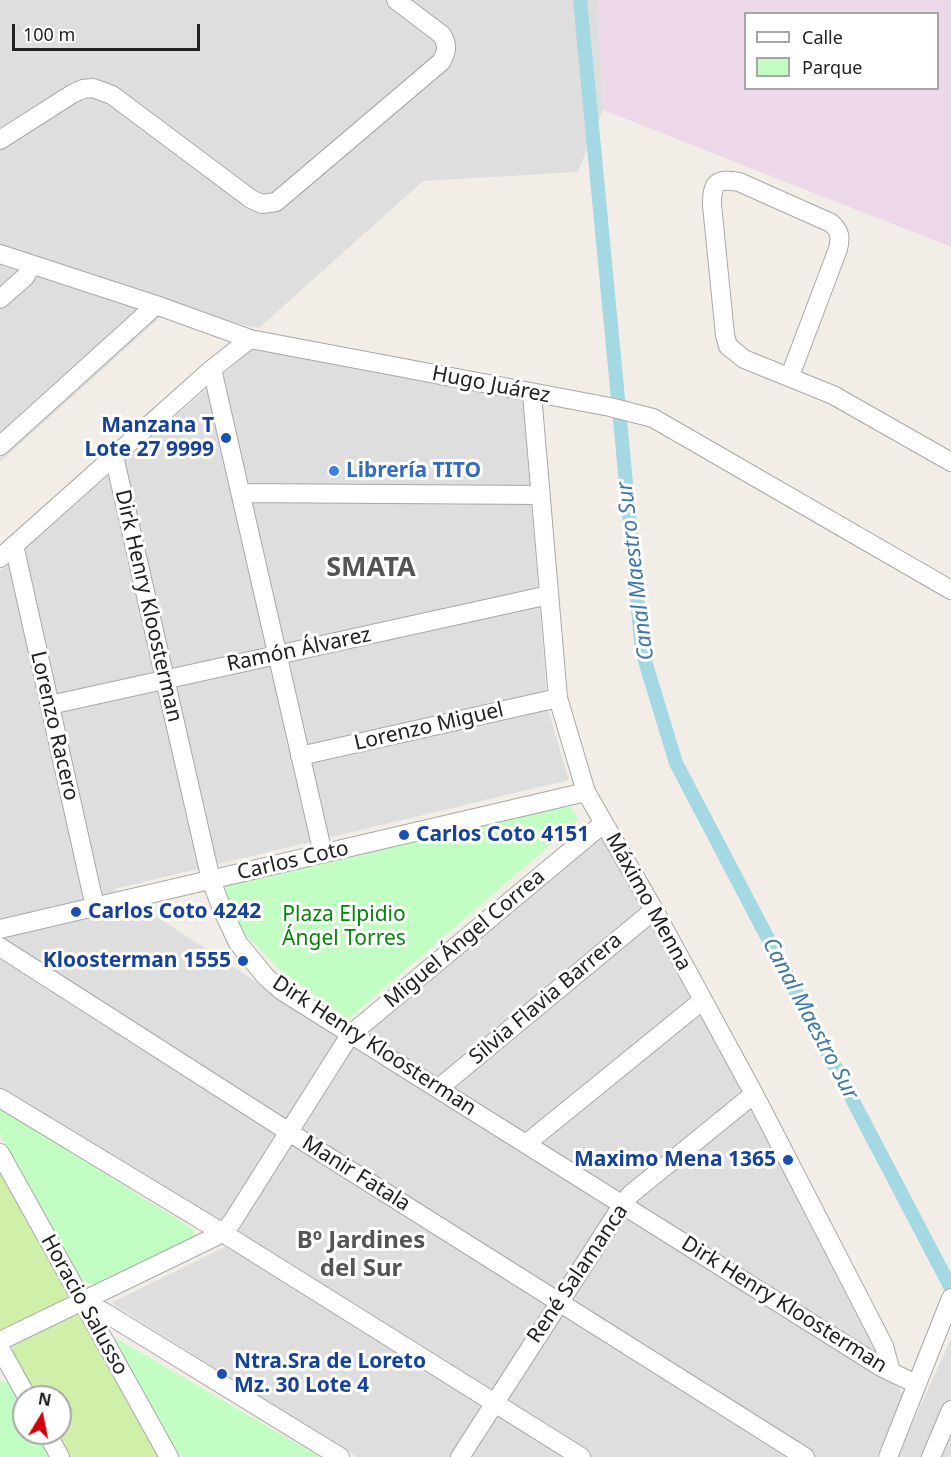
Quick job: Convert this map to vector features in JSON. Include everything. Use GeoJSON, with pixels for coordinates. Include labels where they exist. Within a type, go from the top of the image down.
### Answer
{"type":"FeatureCollection","features":[{"type":"Feature","properties":{"kind":"street"},"geometry":{"type":"LineString","coordinates":[[0,140],[72,94],[93,88],[105,91],[251,199],[262,204],[276,202],[441,62],[446,49],[446,42],[442,35],[396,0]]}},
{"type":"Feature","properties":{"kind":"street"},"geometry":{"type":"LineString","coordinates":[[790,376],[838,249],[839,232],[831,223],[739,182],[728,180],[720,182],[714,185],[712,205],[728,346],[744,359],[833,395],[951,462]]}},
{"type":"Feature","properties":{"kind":"street","name":"Hugo Juárez"},"geometry":{"type":"LineString","coordinates":[[0,254],[156,305],[250,339],[640,413],[663,423],[951,590]]}},
{"type":"Feature","properties":{"kind":"street"},"geometry":{"type":"LineString","coordinates":[[0,299],[25,276],[32,265]]}},
{"type":"Feature","properties":{"kind":"street"},"geometry":{"type":"LineString","coordinates":[[0,446],[156,305]]}},
{"type":"Feature","properties":{"kind":"street"},"geometry":{"type":"LineString","coordinates":[[0,558],[212,369],[250,339]]}},
{"type":"Feature","properties":{"kind":"street"},"geometry":{"type":"LineString","coordinates":[[212,369],[323,854]]}},
{"type":"Feature","properties":{"kind":"street","name":"Máximo Menna"},"geometry":{"type":"LineString","coordinates":[[532,394],[558,698],[586,792],[654,910],[754,1094],[884,1346],[891,1372]]}},
{"type":"Feature","properties":{"kind":"street","name":"Dirk Henry Kloosterman"},"geometry":{"type":"LineString","coordinates":[[114,456],[211,880],[238,943],[266,977],[282,991],[350,1035],[439,1088],[891,1372],[916,1384]]}},
{"type":"Feature","properties":{"kind":"street"},"geometry":{"type":"LineString","coordinates":[[241,493],[539,495]]}},
{"type":"Feature","properties":{"kind":"street","name":"Lorenzo Racero"},"geometry":{"type":"LineString","coordinates":[[14,545],[95,907]]}},
{"type":"Feature","properties":{"kind":"street","name":"Ramón Álvarez"},"geometry":{"type":"LineString","coordinates":[[50,705],[549,595]]}},
{"type":"Feature","properties":{"kind":"street","name":"Lorenzo Miguel"},"geometry":{"type":"LineString","coordinates":[[300,756],[558,698]]}},
{"type":"Feature","properties":{"kind":"street","name":"Carlos Coto"},"geometry":{"type":"LineString","coordinates":[[0,929],[586,792]]}},
{"type":"Feature","properties":{"kind":"street","name":"Miguel Ángel Correa"},"geometry":{"type":"LineString","coordinates":[[1,1352],[82,1301],[223,1233],[350,1035],[604,823]]}},
{"type":"Feature","properties":{"kind":"street","name":"Silvia Flavia Barrera"},"geometry":{"type":"LineString","coordinates":[[439,1088],[654,910]]}},
{"type":"Feature","properties":{"kind":"street","name":"Manir Fatala"},"geometry":{"type":"LineString","coordinates":[[0,947],[805,1457]]}},
{"type":"Feature","properties":{"kind":"street"},"geometry":{"type":"LineString","coordinates":[[527,1143],[703,1000]]}},
{"type":"Feature","properties":{"kind":"street","name":"René Salamanca"},"geometry":{"type":"LineString","coordinates":[[460,1457],[631,1194],[754,1094]]}},
{"type":"Feature","properties":{"kind":"street"},"geometry":{"type":"LineString","coordinates":[[0,1098],[223,1233],[581,1457]]}},
{"type":"Feature","properties":{"kind":"street","name":"Horacio Salusso"},"geometry":{"type":"LineString","coordinates":[[0,1153],[169,1457]]}},
{"type":"Feature","properties":{"kind":"street"},"geometry":{"type":"LineString","coordinates":[[82,1301],[104,1312],[340,1457]]}},
{"type":"Feature","properties":{"kind":"street"},"geometry":{"type":"LineString","coordinates":[[888,1457],[948,1305]]}},
{"type":"Feature","properties":{"kind":"street"},"geometry":{"type":"LineString","coordinates":[[1,1352],[20,1385]]}},
{"type":"Feature","properties":{"kind":"street"},"geometry":{"type":"LineString","coordinates":[[931,1457],[951,1410]]}},
{"type":"Feature","properties":{"kind":"shaded area"},"geometry":{"type":"Polygon","coordinates":[[[0,0],[598,0],[603,110],[578,172],[423,181],[259,328],[223,320],[0,245],[0,0]]]}},
{"type":"Feature","properties":{"kind":"shaded area"},"geometry":{"type":"Polygon","coordinates":[[[598,0],[951,0],[951,247],[603,110],[598,0]]]}},
{"type":"Feature","properties":{"kind":"shaded area"},"geometry":{"type":"Polygon","coordinates":[[[0,247],[173,306],[0,462],[0,247]]]}},
{"type":"Feature","properties":{"kind":"shaded area"},"geometry":{"type":"Polygon","coordinates":[[[255,346],[523,400],[548,710],[569,780],[114,889],[353,1045],[604,833],[903,1395],[877,1457],[357,1457],[111,1303],[227,1246],[0,1102],[0,571],[255,346]]]}},
{"type":"Feature","properties":{"kind":"shaded area"},"geometry":{"type":"Polygon","coordinates":[[[951,1339],[951,1457],[897,1457],[951,1339]]]}},
{"type":"Feature","properties":{"kind":"green space","name":"Plaza Elpidio Ángel Torres"},"geometry":{"type":"Polygon","coordinates":[[[567,803],[579,820],[348,1019],[279,969],[238,927],[222,881],[567,803]]]}},
{"type":"Feature","properties":{"kind":"green space"},"geometry":{"type":"Polygon","coordinates":[[[0,1108],[193,1229],[195,1238],[93,1285],[80,1279],[0,1134],[0,1108]]]}},
{"type":"Feature","properties":{"kind":"green space"},"geometry":{"type":"Polygon","coordinates":[[[0,1165],[69,1290],[69,1298],[65,1303],[7,1331],[0,1330],[0,1165]]]}},
{"type":"Feature","properties":{"kind":"green space"},"geometry":{"type":"Polygon","coordinates":[[[77,1313],[84,1316],[164,1457],[67,1457],[60,1445],[72,1445],[72,1385],[27,1385],[13,1355],[15,1341],[77,1313]]]}},
{"type":"Feature","properties":{"kind":"green space"},"geometry":{"type":"Polygon","coordinates":[[[107,1333],[320,1457],[181,1457],[107,1333]]]}},
{"type":"Feature","properties":{"kind":"green space"},"geometry":{"type":"Polygon","coordinates":[[[0,1381],[10,1383],[12,1387],[12,1445],[44,1445],[50,1457],[0,1457],[0,1381]]]}},
{"type":"Feature","properties":{"kind":"waterway","name":"Canal Maestro Sur"},"geometry":{"type":"LineString","coordinates":[[580,0],[642,651],[676,763],[951,1288]]}},
{"type":"Feature","properties":{"kind":"place","name":"Manzana T Lote 27 9999"},"geometry":{"type":"Point","coordinates":[226,438]}},
{"type":"Feature","properties":{"kind":"place","name":"Librería TITO"},"geometry":{"type":"Point","coordinates":[334,471]}},
{"type":"Feature","properties":{"kind":"place","name":"Carlos Coto 4151"},"geometry":{"type":"Point","coordinates":[404,835]}},
{"type":"Feature","properties":{"kind":"place","name":"Carlos Coto 4242"},"geometry":{"type":"Point","coordinates":[76,912]}},
{"type":"Feature","properties":{"kind":"place","name":"Kloosterman 1555"},"geometry":{"type":"Point","coordinates":[243,961]}},
{"type":"Feature","properties":{"kind":"place","name":"Maximo Mena 1365"},"geometry":{"type":"Point","coordinates":[788,1160]}},
{"type":"Feature","properties":{"kind":"place","name":"Ntra.Sra de Loreto Mz. 30 Lote 4"},"geometry":{"type":"Point","coordinates":[222,1374]}},
{"type":"Feature","properties":{"kind":"district","name":"SMATA"},"geometry":{"type":"Point","coordinates":[371,568]}},
{"type":"Feature","properties":{"kind":"district","name":"Bº Jardines del Sur"},"geometry":{"type":"Point","coordinates":[361,1255]}}]}
